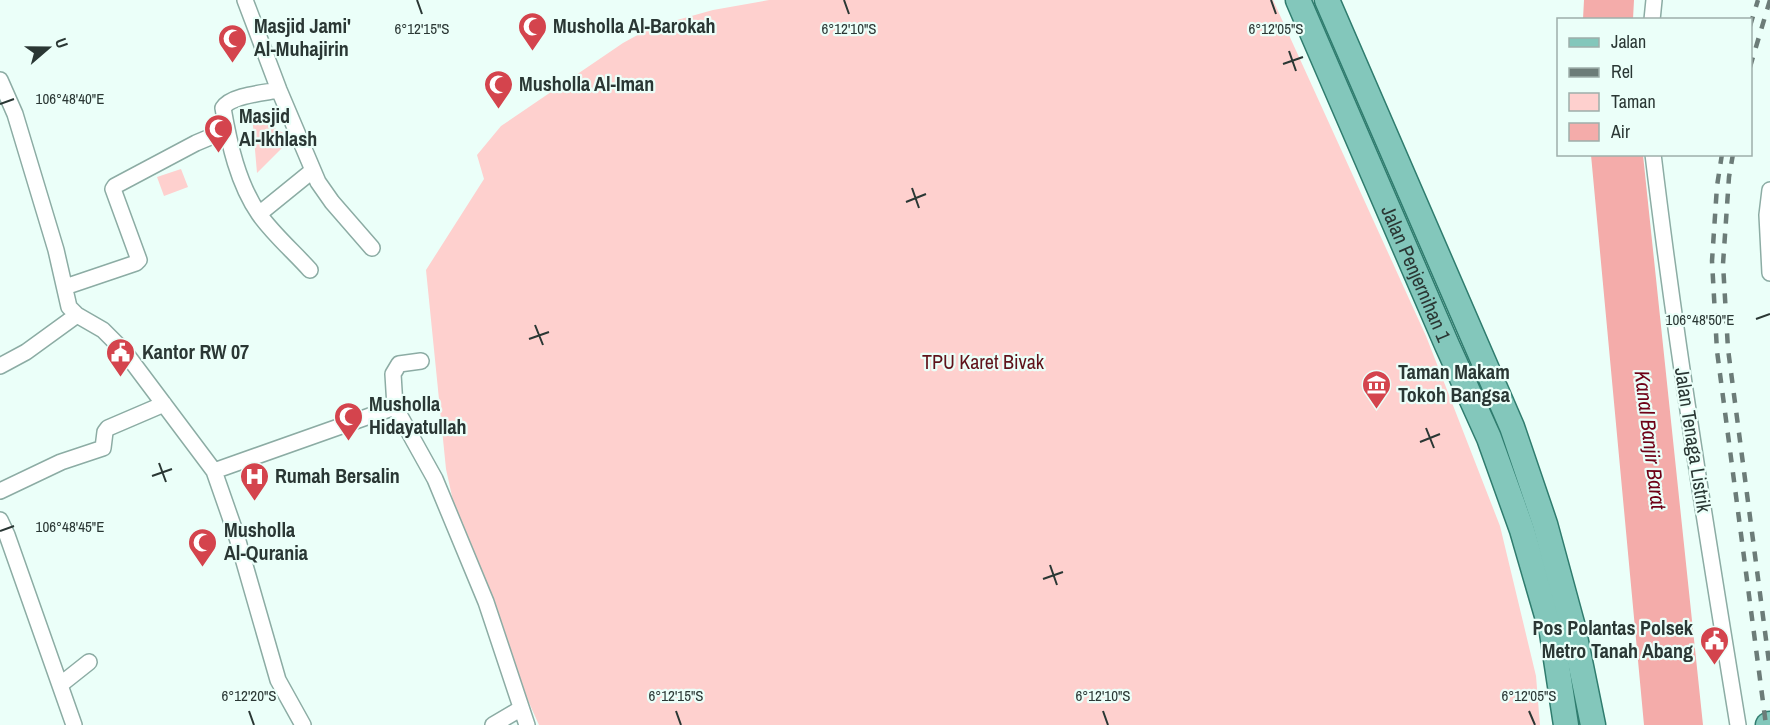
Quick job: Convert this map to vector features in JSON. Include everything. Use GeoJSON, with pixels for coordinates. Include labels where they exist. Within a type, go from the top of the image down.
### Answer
{"type":"FeatureCollection","features":[{"type":"Feature","properties":{"kind":"main road","name":"Jalan Penjernihan 1"},"geometry":{"type":"LineString","coordinates":[[1298,0],[1489,438],[1522,530],[1552,633],[1566,725]]}},
{"type":"Feature","properties":{"kind":"main road","name":"Jalan Penjernihan 1"},"geometry":{"type":"LineString","coordinates":[[1327,0],[1512,427],[1545,524],[1573,627],[1593,725]]}},
{"type":"Feature","properties":{"kind":"main road"},"geometry":{"type":"LineString","coordinates":[[1447,345],[1472,334]]}},
{"type":"Feature","properties":{"kind":"main road"},"geometry":{"type":"LineString","coordinates":[[1461,376],[1485,365]]}},
{"type":"Feature","properties":{"kind":"street"},"geometry":{"type":"LineString","coordinates":[[244,0],[312,171],[332,202],[372,248]]}},
{"type":"Feature","properties":{"kind":"street"},"geometry":{"type":"LineString","coordinates":[[1652,18],[1654,0]]}},
{"type":"Feature","properties":{"kind":"street"},"geometry":{"type":"LineString","coordinates":[[0,80],[15,114],[56,250],[69,308],[103,330],[124,351],[214,471],[236,534],[278,680],[303,725]]}},
{"type":"Feature","properties":{"kind":"street"},"geometry":{"type":"LineString","coordinates":[[279,90],[227,103],[223,108],[235,161],[259,214],[310,270]]}},
{"type":"Feature","properties":{"kind":"street"},"geometry":{"type":"LineString","coordinates":[[0,120],[15,114]]}},
{"type":"Feature","properties":{"kind":"street"},"geometry":{"type":"LineString","coordinates":[[65,287],[139,260],[113,189],[115,186],[196,143],[227,130]]}},
{"type":"Feature","properties":{"kind":"street","name":"Jalan Tenaga Listrik"},"geometry":{"type":"LineString","coordinates":[[1653,156],[1690,426],[1738,725]]}},
{"type":"Feature","properties":{"kind":"street"},"geometry":{"type":"LineString","coordinates":[[259,214],[312,171]]}},
{"type":"Feature","properties":{"kind":"street"},"geometry":{"type":"LineString","coordinates":[[1770,190],[1767,215],[1770,273]]}},
{"type":"Feature","properties":{"kind":"street"},"geometry":{"type":"LineString","coordinates":[[0,366],[26,352],[77,315]]}},
{"type":"Feature","properties":{"kind":"street"},"geometry":{"type":"LineString","coordinates":[[421,361],[399,364],[395,369],[393,384],[395,407],[439,489],[486,602],[527,725]]}},
{"type":"Feature","properties":{"kind":"street"},"geometry":{"type":"LineString","coordinates":[[0,491],[61,462],[103,448],[105,432],[108,428],[164,405]]}},
{"type":"Feature","properties":{"kind":"street"},"geometry":{"type":"LineString","coordinates":[[214,471],[395,407]]}},
{"type":"Feature","properties":{"kind":"street"},"geometry":{"type":"LineString","coordinates":[[0,520],[8,535],[74,725]]}},
{"type":"Feature","properties":{"kind":"street"},"geometry":{"type":"LineString","coordinates":[[60,685],[89,662]]}},
{"type":"Feature","properties":{"kind":"street"},"geometry":{"type":"LineString","coordinates":[[493,725],[520,709]]}},
{"type":"Feature","properties":{"kind":"green space","name":"TPU Karet Bivak"},"geometry":{"type":"Polygon","coordinates":[[[769,0],[1273,0],[1426,336],[1500,526],[1536,676],[1540,725],[539,725],[455,510],[446,469],[426,270],[484,179],[477,155],[501,126],[623,43],[652,27],[713,10],[769,0]]]}},
{"type":"Feature","properties":{"kind":"green space"},"geometry":{"type":"Polygon","coordinates":[[[252,115],[292,138],[257,173],[252,115]]]}},
{"type":"Feature","properties":{"kind":"green space"},"geometry":{"type":"Polygon","coordinates":[[[181,169],[188,187],[164,196],[157,177],[181,169]]]}},
{"type":"Feature","properties":{"kind":"water"},"geometry":{"type":"Polygon","coordinates":[[[1584,0],[1634,0],[1633,18],[1583,18],[1584,0]]]}},
{"type":"Feature","properties":{"kind":"water","name":"Kanal Banjir Barat"},"geometry":{"type":"Polygon","coordinates":[[[1591,156],[1643,156],[1703,725],[1644,725],[1591,156]]]}},
{"type":"Feature","properties":{"kind":"railway"},"geometry":{"type":"LineString","coordinates":[[1752,20],[1758,0]]}},
{"type":"Feature","properties":{"kind":"railway"},"geometry":{"type":"LineString","coordinates":[[1752,60],[1770,0]]}},
{"type":"Feature","properties":{"kind":"railway"},"geometry":{"type":"LineString","coordinates":[[1722,156],[1717,186],[1712,261],[1717,351],[1766,725]]}},
{"type":"Feature","properties":{"kind":"railway"},"geometry":{"type":"LineString","coordinates":[[1733,156],[1723,264],[1728,349],[1770,670]]}},
{"type":"Feature","properties":{"kind":"place","name":"Musholla Al-Barokah"},"geometry":{"type":"Point","coordinates":[532,52]}},
{"type":"Feature","properties":{"kind":"place","name":"Masjid Jami' Al-Muhajirin"},"geometry":{"type":"Point","coordinates":[233,64]}},
{"type":"Feature","properties":{"kind":"place","name":"Musholla Al-Iman"},"geometry":{"type":"Point","coordinates":[498,110]}},
{"type":"Feature","properties":{"kind":"place","name":"Masjid Al-Ikhlash"},"geometry":{"type":"Point","coordinates":[218,154]}},
{"type":"Feature","properties":{"kind":"place","name":"Kantor RW 07"},"geometry":{"type":"Point","coordinates":[121,378]}},
{"type":"Feature","properties":{"kind":"place","name":"Taman Makam Tokoh Bangsa"},"geometry":{"type":"Point","coordinates":[1377,410]}},
{"type":"Feature","properties":{"kind":"place","name":"Musholla Hidayatullah"},"geometry":{"type":"Point","coordinates":[348,442]}},
{"type":"Feature","properties":{"kind":"place","name":"Rumah Bersalin"},"geometry":{"type":"Point","coordinates":[254,502]}},
{"type":"Feature","properties":{"kind":"place","name":"Musholla Al-Qurania"},"geometry":{"type":"Point","coordinates":[203,568]}},
{"type":"Feature","properties":{"kind":"place","name":"Pos Polantas Polsek Metro Tanah Abang"},"geometry":{"type":"Point","coordinates":[1714,666]}}]}
